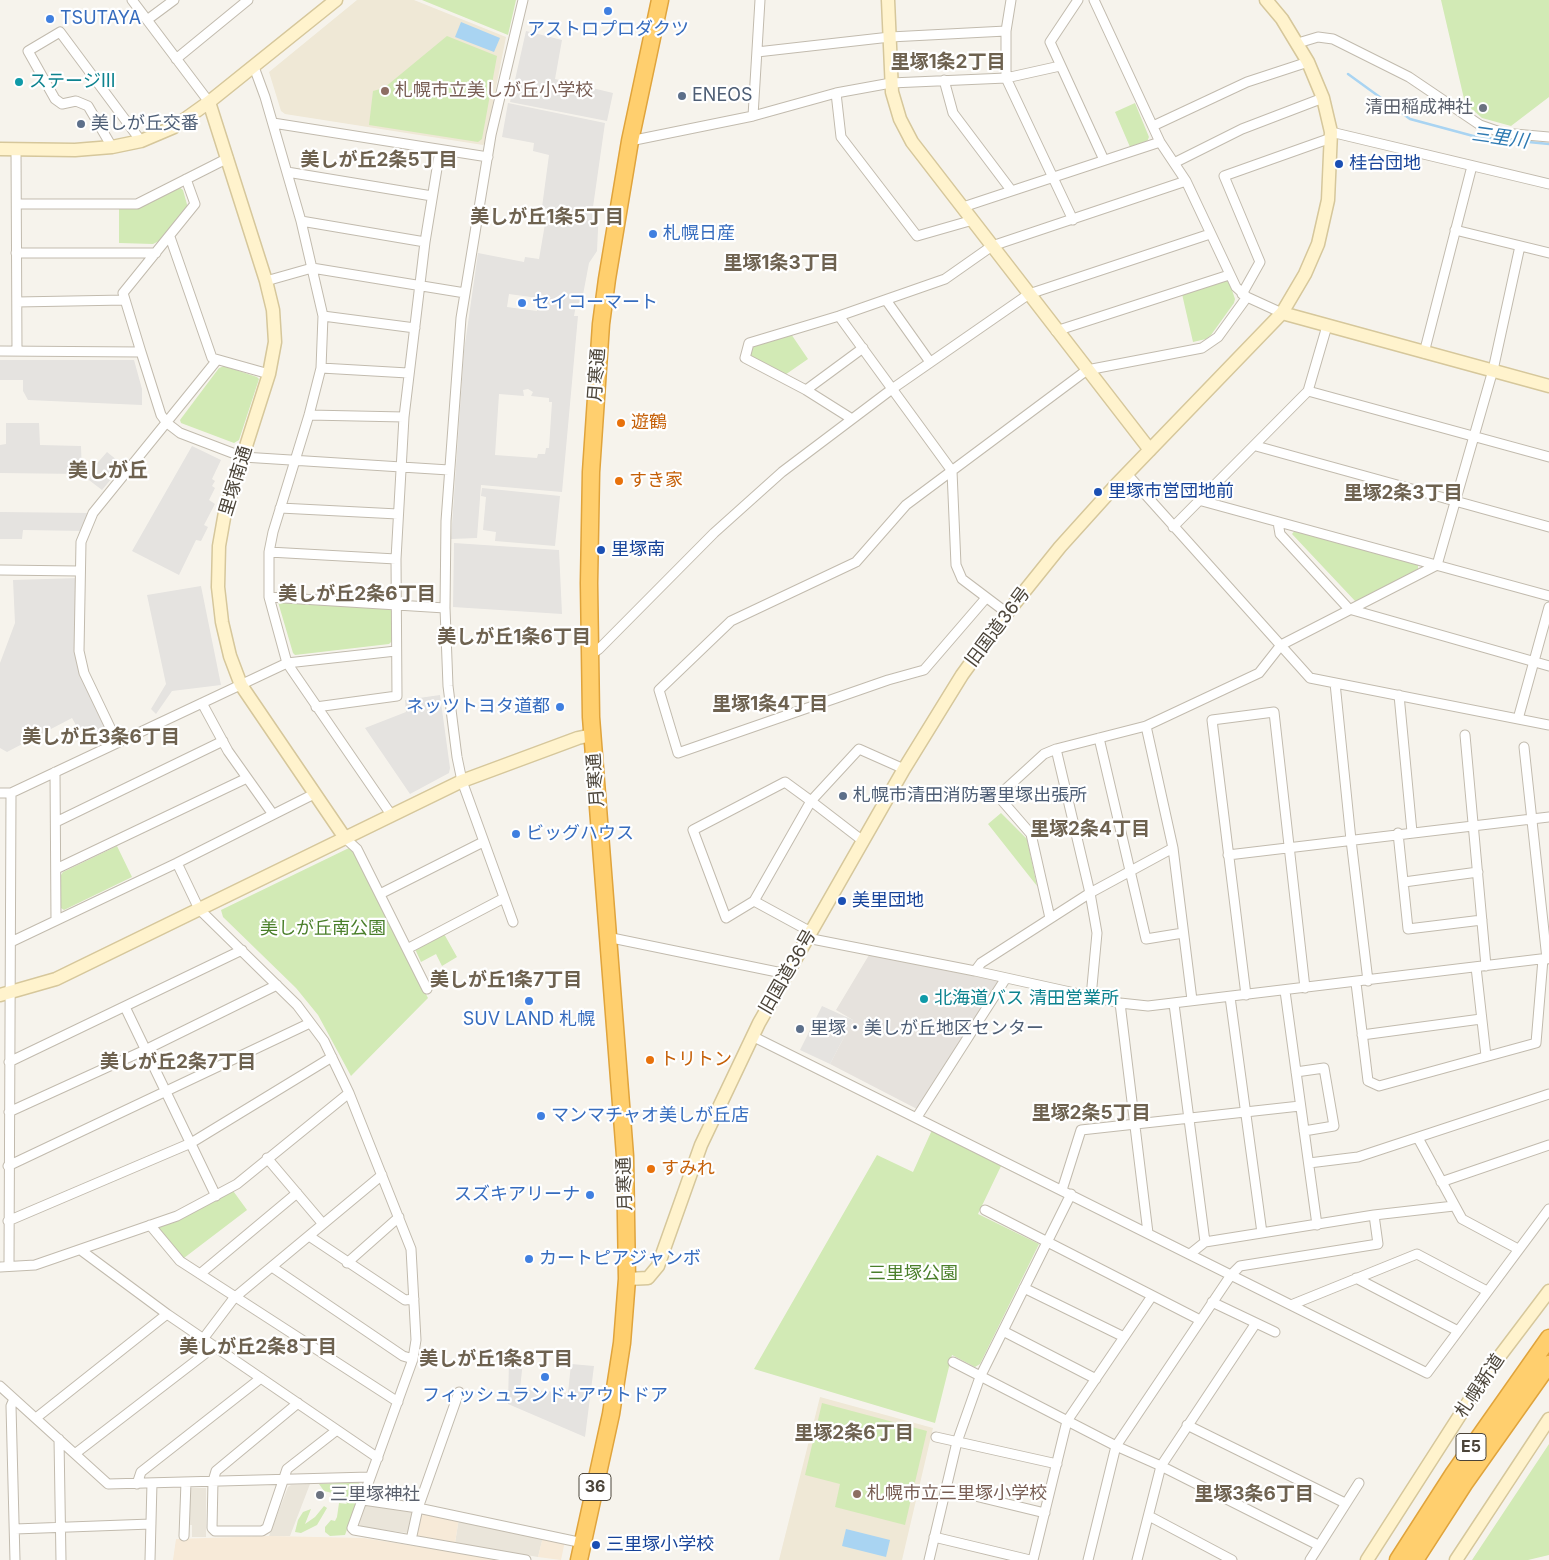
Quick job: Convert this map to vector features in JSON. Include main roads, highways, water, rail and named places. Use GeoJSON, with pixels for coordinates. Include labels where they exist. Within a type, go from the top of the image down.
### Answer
{"type":"FeatureCollection","features":[{"type":"Feature","properties":{"kind":"highway","name":"月寒通"},"geometry":{"type":"LineString","coordinates":[[579,1560],[610,1414],[622,1343],[627,1279],[625,1156],[592,735],[589,656],[591,472],[601,324],[630,142],[660,0]]}},
{"type":"Feature","properties":{"kind":"highway","name":"E5"},"geometry":{"type":"LineString","coordinates":[[1398,1560],[1454,1473],[1549,1338]]}},
{"type":"Feature","properties":{"kind":"highway","name":"E5"},"geometry":{"type":"LineString","coordinates":[[1415,1560],[1464,1484],[1549,1364]]}},
{"type":"Feature","properties":{"kind":"water"},"geometry":{"type":"Polygon","coordinates":[[[461,22],[500,38],[494,52],[455,37],[461,22]]]}},
{"type":"Feature","properties":{"kind":"water"},"geometry":{"type":"Polygon","coordinates":[[[846,1529],[890,1540],[886,1557],[842,1546],[846,1529]]]}},
{"type":"Feature","properties":{"kind":"waterway","name":"三里川"},"geometry":{"type":"LineString","coordinates":[[1348,74],[1410,119],[1477,137],[1549,144]]}},
{"type":"Feature","properties":{"kind":"place","name":"アストロプロダクツ"},"geometry":{"type":"Point","coordinates":[608,11]}},
{"type":"Feature","properties":{"kind":"place","name":"TSUTAYA"},"geometry":{"type":"Point","coordinates":[50,19]}},
{"type":"Feature","properties":{"kind":"place","name":"ステージⅢ"},"geometry":{"type":"Point","coordinates":[19,82]}},
{"type":"Feature","properties":{"kind":"place","name":"札幌市立美しが丘小学校"},"geometry":{"type":"Point","coordinates":[385,91]}},
{"type":"Feature","properties":{"kind":"place","name":"ENEOS"},"geometry":{"type":"Point","coordinates":[682,96]}},
{"type":"Feature","properties":{"kind":"place","name":"清田稲成神社"},"geometry":{"type":"Point","coordinates":[1483,108]}},
{"type":"Feature","properties":{"kind":"place","name":"美しが丘交番"},"geometry":{"type":"Point","coordinates":[81,124]}},
{"type":"Feature","properties":{"kind":"place","name":"桂台団地"},"geometry":{"type":"Point","coordinates":[1339,164]}},
{"type":"Feature","properties":{"kind":"place","name":"札幌日産"},"geometry":{"type":"Point","coordinates":[653,234]}},
{"type":"Feature","properties":{"kind":"place","name":"セイコーマート"},"geometry":{"type":"Point","coordinates":[522,303]}},
{"type":"Feature","properties":{"kind":"place","name":"遊鶴"},"geometry":{"type":"Point","coordinates":[621,423]}},
{"type":"Feature","properties":{"kind":"place","name":"すき家"},"geometry":{"type":"Point","coordinates":[619,481]}},
{"type":"Feature","properties":{"kind":"place","name":"里塚市営団地前"},"geometry":{"type":"Point","coordinates":[1098,492]}},
{"type":"Feature","properties":{"kind":"place","name":"里塚南"},"geometry":{"type":"Point","coordinates":[601,550]}},
{"type":"Feature","properties":{"kind":"place","name":"ネッツトヨタ道都"},"geometry":{"type":"Point","coordinates":[560,707]}},
{"type":"Feature","properties":{"kind":"place","name":"札幌市清田消防署里塚出張所"},"geometry":{"type":"Point","coordinates":[843,796]}},
{"type":"Feature","properties":{"kind":"place","name":"ビッグハウス"},"geometry":{"type":"Point","coordinates":[516,834]}},
{"type":"Feature","properties":{"kind":"place","name":"美里団地"},"geometry":{"type":"Point","coordinates":[842,901]}},
{"type":"Feature","properties":{"kind":"place","name":"北海道バス 清田営業所"},"geometry":{"type":"Point","coordinates":[924,999]}},
{"type":"Feature","properties":{"kind":"place","name":"SUV LAND 札幌"},"geometry":{"type":"Point","coordinates":[529,1001]}},
{"type":"Feature","properties":{"kind":"place","name":"里塚・美しが丘地区センター"},"geometry":{"type":"Point","coordinates":[800,1029]}},
{"type":"Feature","properties":{"kind":"place","name":"トリトン"},"geometry":{"type":"Point","coordinates":[650,1060]}},
{"type":"Feature","properties":{"kind":"place","name":"マンマチャオ美しが丘店"},"geometry":{"type":"Point","coordinates":[541,1116]}},
{"type":"Feature","properties":{"kind":"place","name":"すみれ"},"geometry":{"type":"Point","coordinates":[651,1169]}},
{"type":"Feature","properties":{"kind":"place","name":"スズキアリーナ"},"geometry":{"type":"Point","coordinates":[590,1195]}},
{"type":"Feature","properties":{"kind":"place","name":"カートピアジャンボ"},"geometry":{"type":"Point","coordinates":[529,1259]}},
{"type":"Feature","properties":{"kind":"place","name":"フィッシュランド+アウトドア"},"geometry":{"type":"Point","coordinates":[545,1377]}},
{"type":"Feature","properties":{"kind":"place","name":"札幌市立三里塚小学校"},"geometry":{"type":"Point","coordinates":[857,1494]}},
{"type":"Feature","properties":{"kind":"place","name":"三里塚神社"},"geometry":{"type":"Point","coordinates":[320,1495]}},
{"type":"Feature","properties":{"kind":"place","name":"三里塚小学校"},"geometry":{"type":"Point","coordinates":[596,1545]}},
{"type":"Feature","properties":{"kind":"district","name":"里塚1条2丁目"},"geometry":{"type":"Point","coordinates":[948,62]}},
{"type":"Feature","properties":{"kind":"district","name":"美しが丘2条5丁目"},"geometry":{"type":"Point","coordinates":[379,160]}},
{"type":"Feature","properties":{"kind":"district","name":"美しが丘1条5丁目"},"geometry":{"type":"Point","coordinates":[547,217]}},
{"type":"Feature","properties":{"kind":"district","name":"里塚1条3丁目"},"geometry":{"type":"Point","coordinates":[781,263]}},
{"type":"Feature","properties":{"kind":"district","name":"美しが丘"},"geometry":{"type":"Point","coordinates":[108,471]}},
{"type":"Feature","properties":{"kind":"district","name":"里塚2条3丁目"},"geometry":{"type":"Point","coordinates":[1403,493]}},
{"type":"Feature","properties":{"kind":"district","name":"美しが丘2条6丁目"},"geometry":{"type":"Point","coordinates":[357,594]}},
{"type":"Feature","properties":{"kind":"district","name":"美しが丘1条6丁目"},"geometry":{"type":"Point","coordinates":[514,637]}},
{"type":"Feature","properties":{"kind":"district","name":"里塚1条4丁目"},"geometry":{"type":"Point","coordinates":[770,704]}},
{"type":"Feature","properties":{"kind":"district","name":"美しが丘3条6丁目"},"geometry":{"type":"Point","coordinates":[101,737]}},
{"type":"Feature","properties":{"kind":"district","name":"里塚2条4丁目"},"geometry":{"type":"Point","coordinates":[1090,829]}},
{"type":"Feature","properties":{"kind":"district","name":"美しが丘1条7丁目"},"geometry":{"type":"Point","coordinates":[506,980]}},
{"type":"Feature","properties":{"kind":"district","name":"美しが丘2条7丁目"},"geometry":{"type":"Point","coordinates":[178,1062]}},
{"type":"Feature","properties":{"kind":"district","name":"里塚2条5丁目"},"geometry":{"type":"Point","coordinates":[1091,1113]}},
{"type":"Feature","properties":{"kind":"district","name":"美しが丘2条8丁目"},"geometry":{"type":"Point","coordinates":[258,1347]}},
{"type":"Feature","properties":{"kind":"district","name":"美しが丘1条8丁目"},"geometry":{"type":"Point","coordinates":[496,1359]}},
{"type":"Feature","properties":{"kind":"district","name":"里塚2条6丁目"},"geometry":{"type":"Point","coordinates":[854,1433]}},
{"type":"Feature","properties":{"kind":"district","name":"里塚3条6丁目"},"geometry":{"type":"Point","coordinates":[1254,1494]}},
{"type":"Feature","properties":{"kind":"park label","name":"美しが丘南公園"},"geometry":{"type":"Point","coordinates":[323,929]}},
{"type":"Feature","properties":{"kind":"park label","name":"三里塚公園"},"geometry":{"type":"Point","coordinates":[913,1274]}}]}
